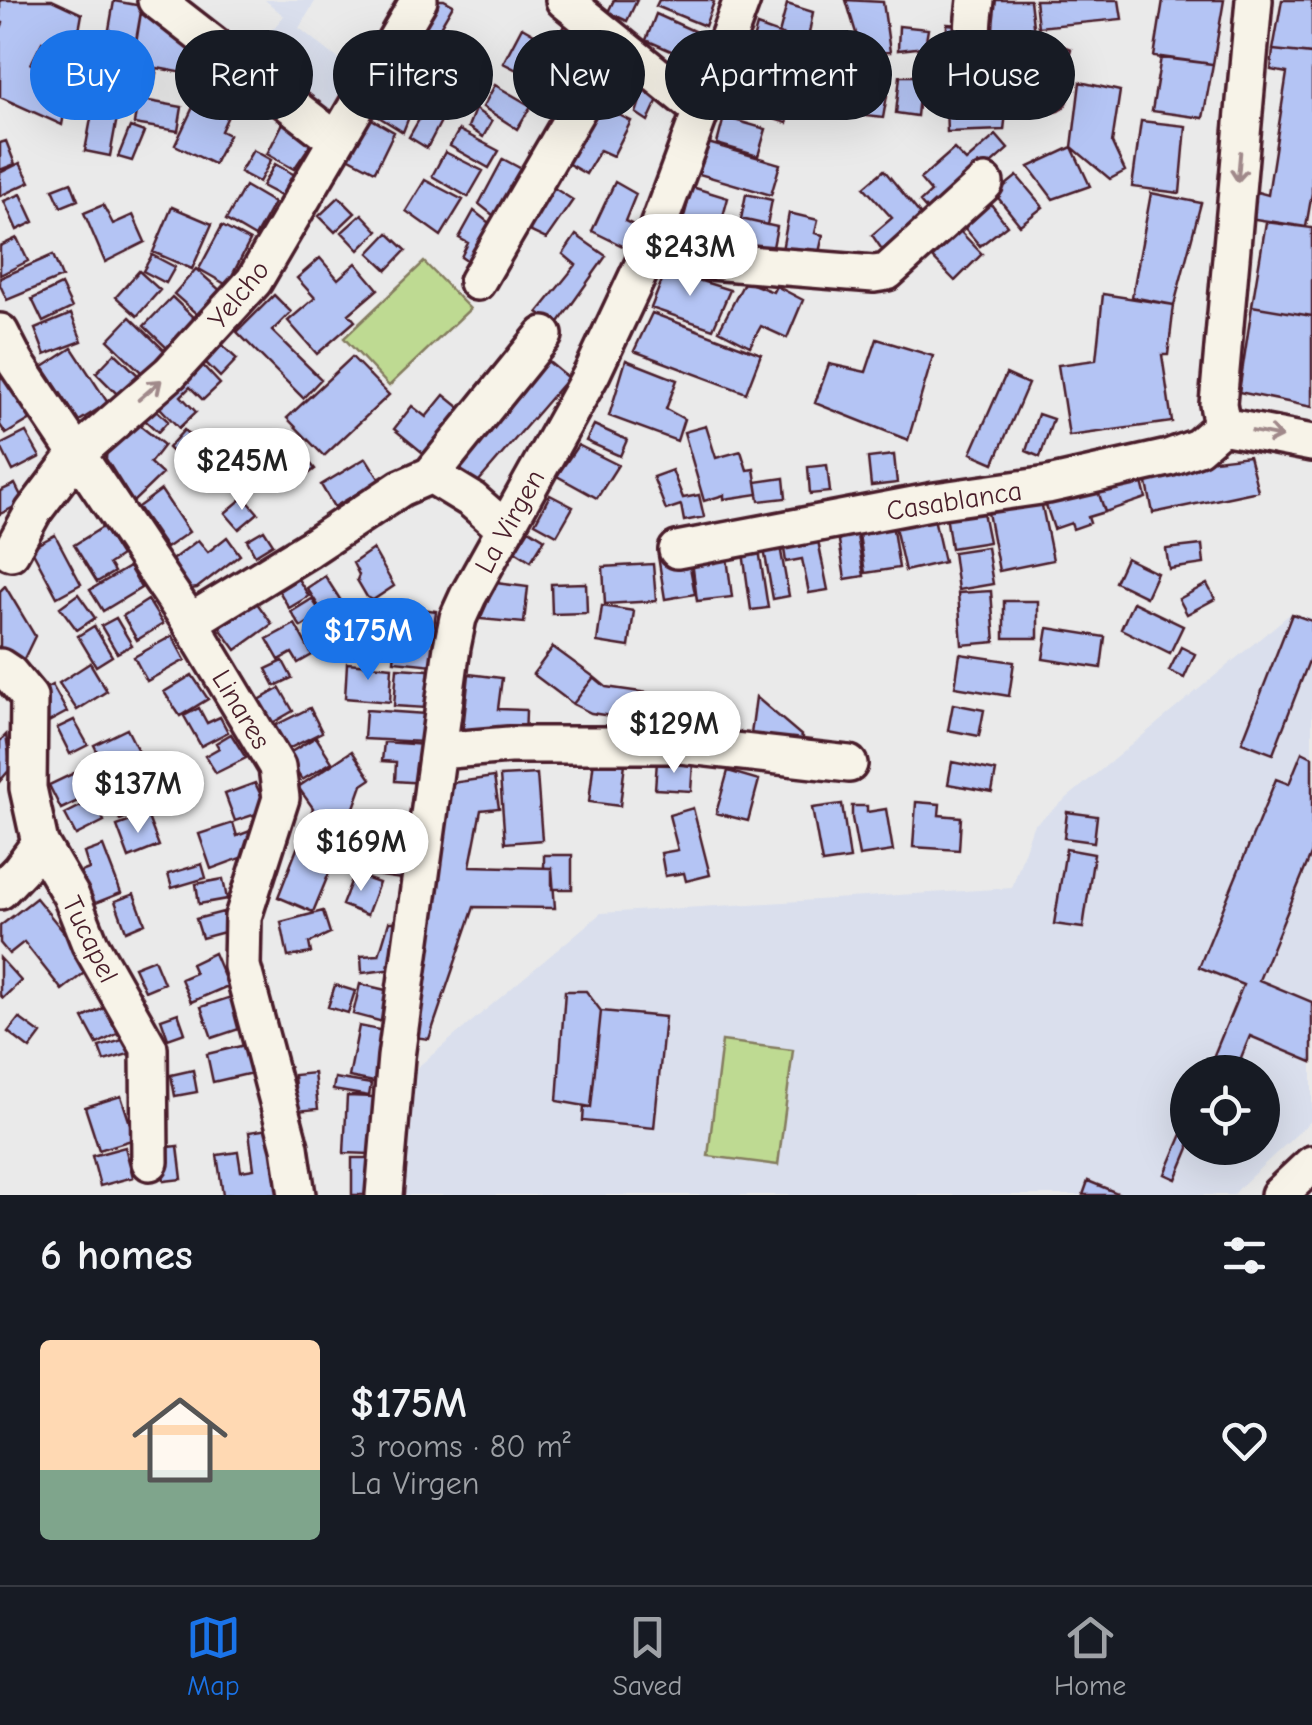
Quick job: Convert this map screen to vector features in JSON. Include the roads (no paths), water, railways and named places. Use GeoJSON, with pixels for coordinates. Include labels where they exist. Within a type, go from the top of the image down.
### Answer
{"type":"FeatureCollection","features":[{"type":"Feature","properties":{"kind":"street"},"geometry":{"type":"LineString","coordinates":[[156,0],[336,140]]}},
{"type":"Feature","properties":{"kind":"street","name":"Yelcho"},"geometry":{"type":"LineString","coordinates":[[11,552],[33,512],[77,454],[170,374],[254,281],[419,0]]}},
{"type":"Feature","properties":{"kind":"street"},"geometry":{"type":"LineString","coordinates":[[564,0],[601,30]]}},
{"type":"Feature","properties":{"kind":"street","name":"La Virgen"},"geometry":{"type":"LineString","coordinates":[[731,30],[742,0]]}},
{"type":"Feature","properties":{"kind":"street"},"geometry":{"type":"LineString","coordinates":[[973,30],[976,0]]}},
{"type":"Feature","properties":{"kind":"street"},"geometry":{"type":"LineString","coordinates":[[1254,0],[1218,404],[1222,426],[1312,443]]}},
{"type":"Feature","properties":{"kind":"street"},"geometry":{"type":"LineString","coordinates":[[645,66],[665,82]]}},
{"type":"Feature","properties":{"kind":"street"},"geometry":{"type":"LineString","coordinates":[[477,282],[571,120]]}},
{"type":"Feature","properties":{"kind":"street","name":"La Virgen"},"geometry":{"type":"LineString","coordinates":[[384,1195],[396,1058],[458,618],[592,373],[647,256],[698,120]]}},
{"type":"Feature","properties":{"kind":"street"},"geometry":{"type":"LineString","coordinates":[[647,256],[887,272],[985,184]]}},
{"type":"Feature","properties":{"kind":"street","name":"Linares"},"geometry":{"type":"LineString","coordinates":[[0,332],[16,363],[190,622],[277,767],[281,798],[243,916],[242,966],[290,1146],[296,1195]]}},
{"type":"Feature","properties":{"kind":"street"},"geometry":{"type":"LineString","coordinates":[[190,622],[401,488],[431,476],[544,335]]}},
{"type":"Feature","properties":{"kind":"street","name":"Casablanca"},"geometry":{"type":"LineString","coordinates":[[677,550],[936,501],[1048,485],[1168,458],[1198,446],[1222,426]]}},
{"type":"Feature","properties":{"kind":"street"},"geometry":{"type":"LineString","coordinates":[[431,476],[472,500],[505,529]]}},
{"type":"Feature","properties":{"kind":"street","name":"Tucapel"},"geometry":{"type":"LineString","coordinates":[[0,667],[29,697],[28,788],[40,843],[71,896],[90,944],[149,1048],[150,1162]]}},
{"type":"Feature","properties":{"kind":"street"},"geometry":{"type":"LineString","coordinates":[[438,751],[509,745],[680,745],[849,764]]}},
{"type":"Feature","properties":{"kind":"street"},"geometry":{"type":"LineString","coordinates":[[0,890],[40,843]]}},
{"type":"Feature","properties":{"kind":"street"},"geometry":{"type":"LineString","coordinates":[[1279,1195],[1312,1164]]}}]}
